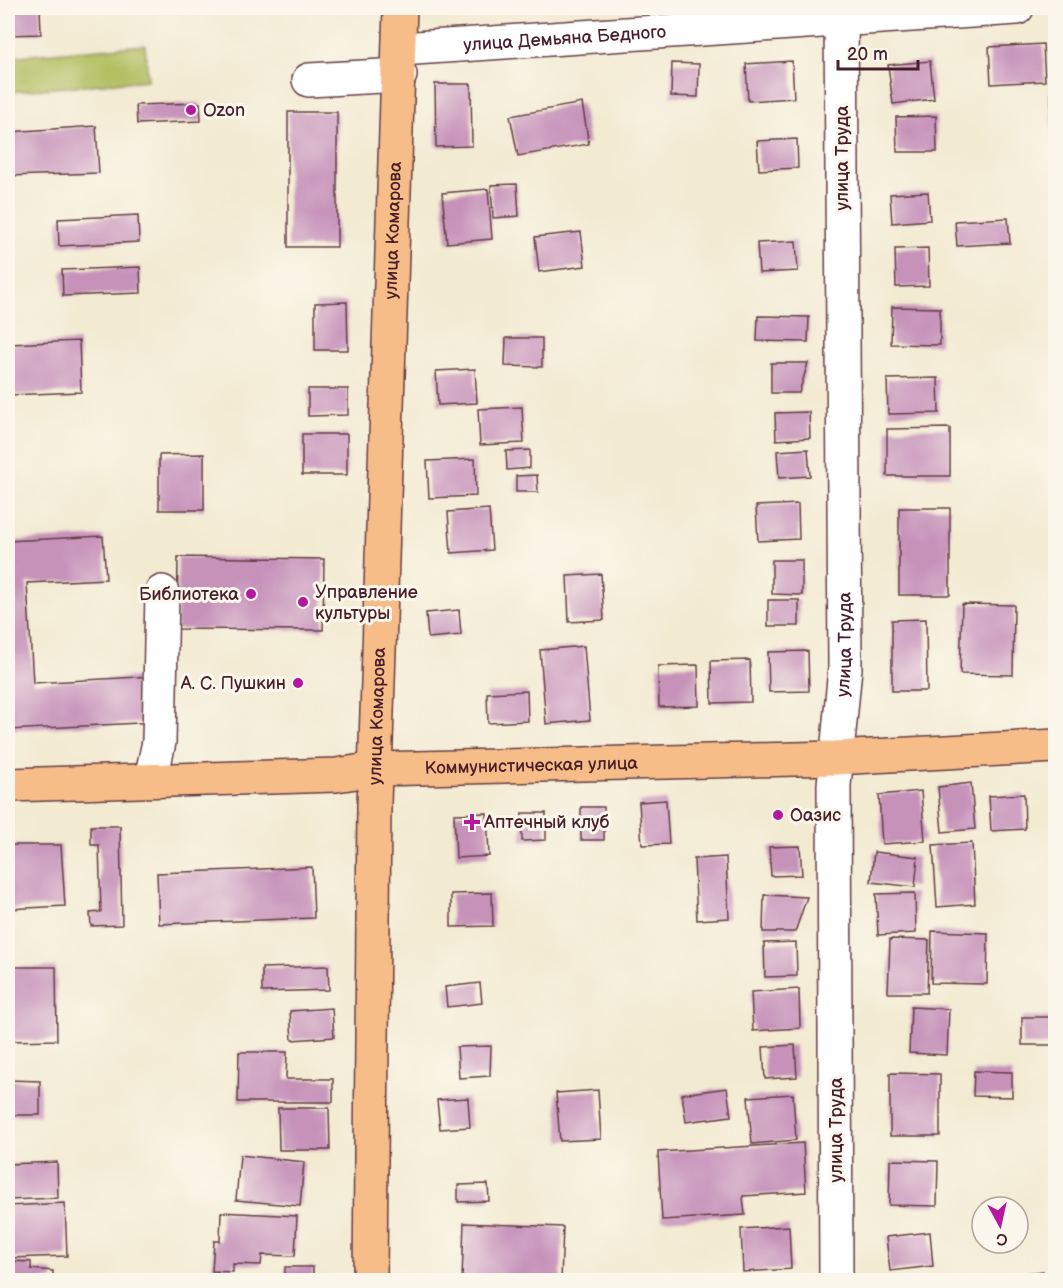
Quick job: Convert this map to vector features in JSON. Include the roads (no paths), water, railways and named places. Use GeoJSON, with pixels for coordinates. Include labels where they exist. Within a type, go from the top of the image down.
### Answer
{"type":"FeatureCollection","features":[{"type":"Feature","properties":{"kind":"main road","name":"улица Комарова"},"geometry":{"type":"LineString","coordinates":[[370,1281],[376,769],[400,8]]}},
{"type":"Feature","properties":{"kind":"main road","name":"Коммунистическая улица"},"geometry":{"type":"LineString","coordinates":[[8,785],[336,774],[376,769],[836,758],[1056,747]]}},
{"type":"Feature","properties":{"kind":"street","name":"улица Демьяна Бедного"},"geometry":{"type":"LineString","coordinates":[[309,80],[400,62],[841,14],[1017,8]]}},
{"type":"Feature","properties":{"kind":"street","name":"улица Труда"},"geometry":{"type":"LineString","coordinates":[[836,1281],[836,758],[842,723],[845,668],[841,14]]}},
{"type":"Feature","properties":{"kind":"street"},"geometry":{"type":"LineString","coordinates":[[151,779],[159,742],[162,592]]}},
{"type":"Feature","properties":{"kind":"place","name":"Ozon"},"geometry":{"type":"Point","coordinates":[191,110]}},
{"type":"Feature","properties":{"kind":"place","name":"Библиотека"},"geometry":{"type":"Point","coordinates":[251,594]}},
{"type":"Feature","properties":{"kind":"place","name":"Управление культуры"},"geometry":{"type":"Point","coordinates":[303,602]}},
{"type":"Feature","properties":{"kind":"place","name":"А. С. Пушкин"},"geometry":{"type":"Point","coordinates":[298,683]}},
{"type":"Feature","properties":{"kind":"place","name":"Оазис"},"geometry":{"type":"Point","coordinates":[778,815]}},
{"type":"Feature","properties":{"kind":"place","name":"Аптечный клуб"},"geometry":{"type":"Point","coordinates":[472,822]}}]}
